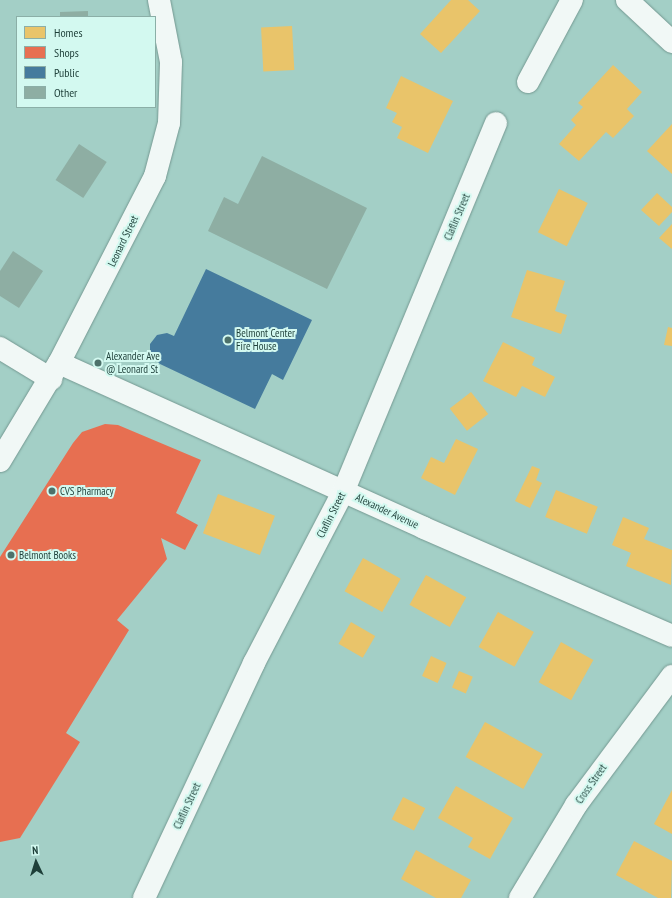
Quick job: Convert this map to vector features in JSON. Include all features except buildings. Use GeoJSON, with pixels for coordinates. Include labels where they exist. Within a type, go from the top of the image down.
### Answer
{"type":"FeatureCollection","features":[{"type":"Feature","properties":{"kind":"street","name":"Leonard Street"},"geometry":{"type":"LineString","coordinates":[[0,461],[55,371],[113,263],[155,176],[170,123],[171,62],[159,0]]}},
{"type":"Feature","properties":{"kind":"street"},"geometry":{"type":"LineString","coordinates":[[528,82],[572,0]]}},
{"type":"Feature","properties":{"kind":"street"},"geometry":{"type":"LineString","coordinates":[[627,0],[672,42]]}},
{"type":"Feature","properties":{"kind":"street","name":"Claflin Street"},"geometry":{"type":"LineString","coordinates":[[144,898],[254,663],[344,490],[496,123]]}},
{"type":"Feature","properties":{"kind":"street","name":"Alexander Avenue"},"geometry":{"type":"LineString","coordinates":[[0,348],[344,490],[424,528],[672,636]]}},
{"type":"Feature","properties":{"kind":"street","name":"Cross Street"},"geometry":{"type":"LineString","coordinates":[[520,898],[576,805],[672,676]]}},
{"type":"Feature","properties":{"kind":"place","name":"Belmont Center Fire House"},"geometry":{"type":"Point","coordinates":[228,340]}},
{"type":"Feature","properties":{"kind":"place","name":"Alexander Ave @ Leonard St"},"geometry":{"type":"Point","coordinates":[98,363]}},
{"type":"Feature","properties":{"kind":"place","name":"CVS Pharmacy"},"geometry":{"type":"Point","coordinates":[52,491]}},
{"type":"Feature","properties":{"kind":"place","name":"Belmont Books"},"geometry":{"type":"Point","coordinates":[11,555]}}]}
